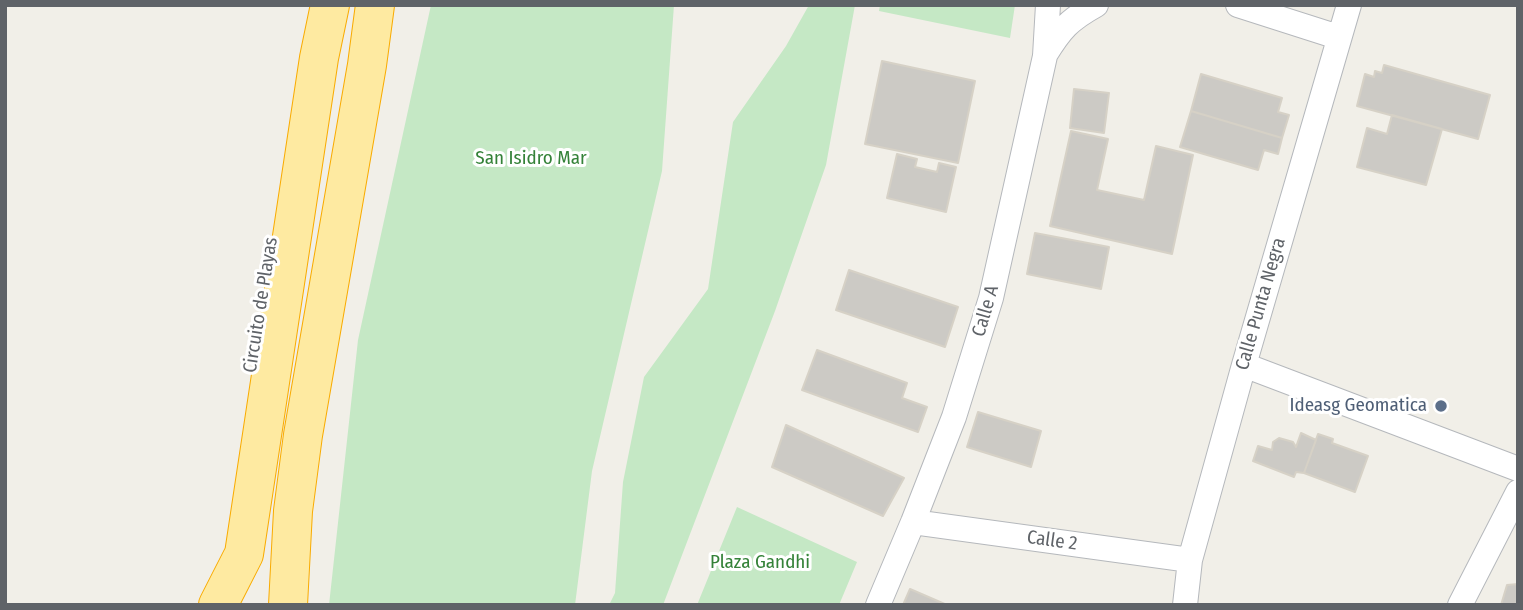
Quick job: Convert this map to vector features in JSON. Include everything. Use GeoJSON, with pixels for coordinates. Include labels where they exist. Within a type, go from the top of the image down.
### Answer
{"type":"FeatureCollection","features":[{"type":"Feature","properties":{"kind":"highway","name":"Circuito de Playas"},"geometry":{"type":"LineString","coordinates":[[212,605],[286,152],[307,5]]}},
{"type":"Feature","properties":{"kind":"highway"},"geometry":{"type":"LineString","coordinates":[[218,605],[244,554],[319,58],[330,5]]}},
{"type":"Feature","properties":{"kind":"highway"},"geometry":{"type":"LineString","coordinates":[[288,605],[293,511],[303,435],[375,5]]}},
{"type":"Feature","properties":{"kind":"highway"},"geometry":{"type":"LineString","coordinates":[[367,65],[388,32],[395,5]]}},
{"type":"Feature","properties":{"kind":"street","name":"Calle A"},"geometry":{"type":"LineString","coordinates":[[878,605],[954,417],[991,298],[1045,56],[1048,5]]}},
{"type":"Feature","properties":{"kind":"street"},"geometry":{"type":"LineString","coordinates":[[1045,56],[1061,29],[1096,5]]}},
{"type":"Feature","properties":{"kind":"street"},"geometry":{"type":"LineString","coordinates":[[1238,5],[1338,37]]}},
{"type":"Feature","properties":{"kind":"street","name":"Calle Punta Negra"},"geometry":{"type":"LineString","coordinates":[[1185,605],[1190,559],[1349,5]]}},
{"type":"Feature","properties":{"kind":"street"},"geometry":{"type":"LineString","coordinates":[[1244,365],[1518,469]]}},
{"type":"Feature","properties":{"kind":"street"},"geometry":{"type":"LineString","coordinates":[[1460,605],[1518,492]]}},
{"type":"Feature","properties":{"kind":"street","name":"Calle 2"},"geometry":{"type":"LineString","coordinates":[[913,522],[1190,559]]}},
{"type":"Feature","properties":{"kind":"green space","name":"San Isidro Mar"},"geometry":{"type":"Polygon","coordinates":[[[431,5],[674,5],[662,171],[592,471],[575,605],[329,605],[358,340],[431,5]]]}},
{"type":"Feature","properties":{"kind":"green space"},"geometry":{"type":"Polygon","coordinates":[[[809,5],[855,5],[826,165],[775,311],[663,605],[609,605],[615,593],[623,482],[644,377],[708,289],[733,122],[786,46],[809,5]]]}},
{"type":"Feature","properties":{"kind":"green space"},"geometry":{"type":"Polygon","coordinates":[[[880,5],[1015,5],[1010,38],[879,11],[880,5]]]}},
{"type":"Feature","properties":{"kind":"green space","name":"Plaza Gandhi"},"geometry":{"type":"Polygon","coordinates":[[[737,507],[857,562],[839,605],[697,605],[737,507]]]}},
{"type":"Feature","properties":{"kind":"building"},"geometry":{"type":"Polygon","coordinates":[[[882,61],[975,81],[958,163],[865,144],[882,61]]]}},
{"type":"Feature","properties":{"kind":"building"},"geometry":{"type":"Polygon","coordinates":[[[1384,65],[1490,95],[1478,139],[1357,106],[1365,74],[1374,77],[1375,71],[1382,73],[1384,65]]]}},
{"type":"Feature","properties":{"kind":"building"},"geometry":{"type":"Polygon","coordinates":[[[1201,74],[1282,98],[1278,112],[1289,115],[1282,138],[1191,111],[1201,74]]]}},
{"type":"Feature","properties":{"kind":"building"},"geometry":{"type":"Polygon","coordinates":[[[1074,89],[1109,93],[1104,133],[1070,128],[1074,89]]]}},
{"type":"Feature","properties":{"kind":"building"},"geometry":{"type":"Polygon","coordinates":[[[1191,111],[1282,138],[1278,154],[1264,150],[1258,170],[1180,147],[1191,111]]]}},
{"type":"Feature","properties":{"kind":"building"},"geometry":{"type":"Polygon","coordinates":[[[1392,115],[1442,129],[1426,185],[1357,167],[1367,128],[1387,134],[1392,115]]]}},
{"type":"Feature","properties":{"kind":"building"},"geometry":{"type":"Polygon","coordinates":[[[1071,131],[1108,139],[1097,190],[1144,200],[1156,146],[1193,155],[1172,254],[1050,226],[1071,131]]]}},
{"type":"Feature","properties":{"kind":"building"},"geometry":{"type":"Polygon","coordinates":[[[897,154],[917,159],[915,167],[937,172],[939,163],[956,167],[946,212],[887,198],[897,154]]]}},
{"type":"Feature","properties":{"kind":"building"},"geometry":{"type":"Polygon","coordinates":[[[1035,233],[1109,247],[1101,289],[1027,274],[1035,233]]]}},
{"type":"Feature","properties":{"kind":"building"},"geometry":{"type":"Polygon","coordinates":[[[849,270],[958,307],[945,347],[836,310],[849,270]]]}},
{"type":"Feature","properties":{"kind":"building"},"geometry":{"type":"Polygon","coordinates":[[[817,350],[907,383],[902,398],[927,407],[918,432],[802,390],[817,350]]]}},
{"type":"Feature","properties":{"kind":"building"},"geometry":{"type":"Polygon","coordinates":[[[978,412],[1041,431],[1031,467],[967,447],[978,412]]]}},
{"type":"Feature","properties":{"kind":"building"},"geometry":{"type":"Polygon","coordinates":[[[786,425],[904,478],[883,516],[772,467],[786,425]]]}},
{"type":"Feature","properties":{"kind":"building"},"geometry":{"type":"Polygon","coordinates":[[[1301,433],[1316,440],[1304,473],[1296,472],[1294,477],[1253,461],[1258,446],[1272,450],[1273,442],[1279,438],[1293,442],[1296,447],[1301,433]]]}},
{"type":"Feature","properties":{"kind":"building"},"geometry":{"type":"Polygon","coordinates":[[[1318,434],[1333,439],[1332,443],[1368,456],[1355,492],[1304,473],[1318,434]]]}},
{"type":"Feature","properties":{"kind":"building"},"geometry":{"type":"Polygon","coordinates":[[[1518,584],[1518,605],[1501,605],[1507,585],[1518,584]]]}},
{"type":"Feature","properties":{"kind":"building"},"geometry":{"type":"Polygon","coordinates":[[[910,589],[947,605],[903,605],[910,589]]]}},
{"type":"Feature","properties":{"kind":"place","name":"Ideasg Geomatica"},"geometry":{"type":"Point","coordinates":[1441,406]}}]}
